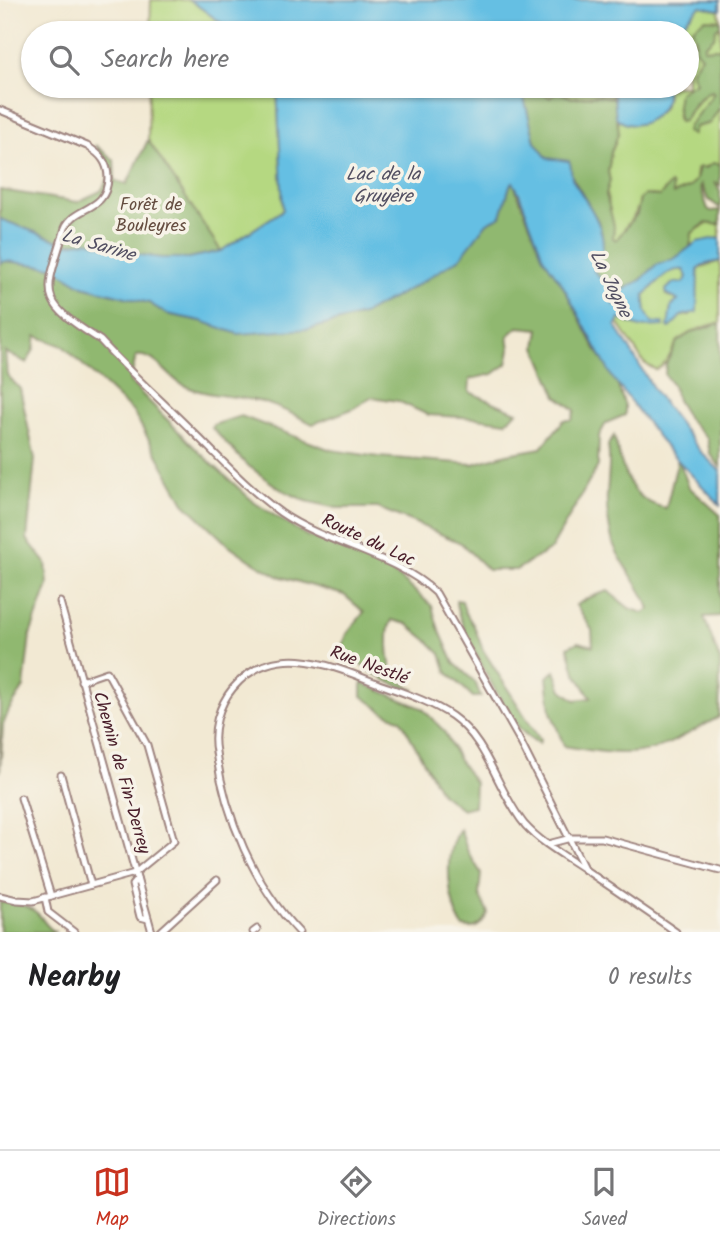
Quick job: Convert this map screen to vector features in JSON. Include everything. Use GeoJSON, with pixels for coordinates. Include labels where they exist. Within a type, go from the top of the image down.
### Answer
{"type":"FeatureCollection","features":[{"type":"Feature","properties":{"kind":"street","name":"Route du Lac"},"geometry":{"type":"LineString","coordinates":[[0,110],[87,146],[104,160],[108,180],[104,195],[92,208],[70,219],[49,281],[51,298],[60,312],[100,340],[247,484],[281,512],[318,534],[364,551],[420,581],[436,593],[519,739],[585,870]]}},
{"type":"Feature","properties":{"kind":"street","name":"Chemin de Fin-Derrey"},"geometry":{"type":"LineString","coordinates":[[60,602],[152,932]]}},
{"type":"Feature","properties":{"kind":"street","name":"Rue Nestlé"},"geometry":{"type":"LineString","coordinates":[[299,932],[274,901],[247,856],[229,807],[214,743],[216,723],[228,694],[244,677],[266,665],[298,660],[332,666],[443,710],[470,733],[517,814],[528,827],[548,844],[676,932]]}},
{"type":"Feature","properties":{"kind":"street","name":"Chemin de Fin-Derrey"},"geometry":{"type":"LineString","coordinates":[[81,681],[107,672],[147,746],[171,829],[174,841],[136,876]]}},
{"type":"Feature","properties":{"kind":"street"},"geometry":{"type":"LineString","coordinates":[[61,775],[91,885]]}},
{"type":"Feature","properties":{"kind":"street"},"geometry":{"type":"LineString","coordinates":[[22,798],[48,896],[48,912],[74,932]]}},
{"type":"Feature","properties":{"kind":"street"},"geometry":{"type":"LineString","coordinates":[[548,844],[570,838],[602,838],[720,870]]}},
{"type":"Feature","properties":{"kind":"street"},"geometry":{"type":"LineString","coordinates":[[0,896],[33,901],[136,876]]}},
{"type":"Feature","properties":{"kind":"street"},"geometry":{"type":"LineString","coordinates":[[160,932],[217,880]]}},
{"type":"Feature","properties":{"kind":"green space"},"geometry":{"type":"Polygon","coordinates":[[[151,0],[190,0],[219,21],[150,21],[151,0]]]}},
{"type":"Feature","properties":{"kind":"green space"},"geometry":{"type":"Polygon","coordinates":[[[700,6],[719,10],[720,20],[705,19],[699,24],[699,21],[685,21],[700,6]]]}},
{"type":"Feature","properties":{"kind":"green space"},"geometry":{"type":"Polygon","coordinates":[[[705,19],[720,20],[714,37],[704,49],[720,48],[720,107],[710,123],[695,127],[692,135],[687,132],[688,127],[714,93],[707,93],[699,99],[684,121],[679,122],[678,98],[699,98],[699,24],[705,19]]]}},
{"type":"Feature","properties":{"kind":"green space"},"geometry":{"type":"Polygon","coordinates":[[[720,26],[720,48],[704,49],[705,43],[714,37],[720,26]]]}},
{"type":"Feature","properties":{"kind":"green space"},"geometry":{"type":"Polygon","coordinates":[[[707,92],[715,93],[688,127],[693,134],[695,127],[708,124],[720,107],[720,164],[697,169],[696,180],[690,187],[673,194],[668,187],[660,196],[650,195],[640,199],[619,239],[613,239],[606,189],[610,181],[608,172],[619,120],[627,123],[644,121],[652,118],[664,106],[667,98],[679,98],[677,119],[685,117],[707,92]]]}},
{"type":"Feature","properties":{"kind":"green space"},"geometry":{"type":"Polygon","coordinates":[[[149,98],[278,98],[283,210],[221,251],[148,140],[149,98]]]}},
{"type":"Feature","properties":{"kind":"green space"},"geometry":{"type":"Polygon","coordinates":[[[524,98],[614,98],[619,132],[611,152],[608,172],[610,181],[606,194],[614,226],[613,238],[616,240],[637,214],[640,199],[644,195],[660,196],[670,184],[673,194],[690,187],[696,180],[699,167],[706,168],[713,163],[720,164],[720,186],[715,182],[720,192],[720,208],[708,199],[701,184],[700,186],[708,209],[720,210],[720,225],[706,223],[692,233],[687,250],[656,266],[641,280],[621,291],[617,305],[613,305],[611,292],[594,271],[602,247],[598,221],[571,175],[547,158],[535,142],[524,98]]]}},
{"type":"Feature","properties":{"kind":"green space","name":"Forêt de Bouleyres"},"geometry":{"type":"Polygon","coordinates":[[[148,140],[221,251],[189,258],[161,258],[128,253],[88,241],[67,244],[0,219],[0,190],[77,202],[101,191],[108,179],[108,166],[95,145],[114,160],[115,181],[127,184],[148,140]]]}},
{"type":"Feature","properties":{"kind":"green space"},"geometry":{"type":"Polygon","coordinates":[[[513,182],[543,257],[562,284],[616,381],[625,406],[625,415],[606,423],[599,436],[598,466],[551,549],[516,570],[488,570],[461,543],[378,508],[336,508],[306,501],[280,489],[246,464],[212,428],[213,425],[241,416],[331,450],[379,457],[473,464],[541,448],[564,420],[572,420],[575,410],[557,396],[536,347],[539,329],[518,327],[508,336],[510,349],[507,364],[493,374],[470,379],[469,392],[517,412],[506,422],[428,415],[398,401],[371,397],[352,409],[313,424],[262,402],[211,394],[181,384],[155,361],[143,356],[136,356],[130,382],[199,452],[255,503],[307,536],[344,547],[366,558],[400,578],[432,606],[454,663],[475,682],[481,697],[473,697],[447,672],[441,654],[407,624],[392,620],[388,633],[388,651],[390,665],[396,676],[415,690],[385,680],[358,663],[342,648],[347,634],[364,612],[344,595],[278,576],[226,543],[184,503],[134,413],[63,346],[36,336],[34,349],[27,363],[5,352],[7,375],[20,389],[35,459],[27,539],[46,563],[48,585],[30,635],[24,687],[3,725],[0,773],[0,263],[6,261],[52,267],[83,286],[149,303],[167,314],[201,321],[313,328],[362,315],[460,258],[487,223],[501,216],[513,182]]]}},
{"type":"Feature","properties":{"kind":"green space"},"geometry":{"type":"Polygon","coordinates":[[[710,222],[720,225],[720,239],[698,242],[690,247],[692,233],[710,222]]]}},
{"type":"Feature","properties":{"kind":"green space"},"geometry":{"type":"Polygon","coordinates":[[[720,261],[720,323],[684,336],[666,362],[656,370],[644,363],[617,321],[619,319],[637,326],[663,326],[652,324],[646,312],[644,295],[666,274],[677,270],[684,270],[687,277],[684,284],[673,283],[666,290],[666,295],[678,300],[670,311],[672,325],[681,316],[690,315],[697,296],[698,269],[720,261]]]}},
{"type":"Feature","properties":{"kind":"green space"},"geometry":{"type":"Polygon","coordinates":[[[720,323],[720,467],[710,453],[707,438],[689,420],[665,375],[666,364],[677,342],[690,333],[720,323]]]}},
{"type":"Feature","properties":{"kind":"green space"},"geometry":{"type":"Polygon","coordinates":[[[614,436],[629,482],[643,498],[666,508],[678,459],[689,487],[720,515],[720,616],[704,617],[720,661],[719,717],[670,743],[630,753],[564,746],[551,712],[547,677],[555,671],[562,690],[575,700],[591,698],[575,672],[568,647],[578,642],[593,646],[592,630],[576,605],[608,591],[629,608],[643,613],[650,609],[617,552],[610,531],[607,506],[608,445],[614,436]]]}},
{"type":"Feature","properties":{"kind":"green space"},"geometry":{"type":"Polygon","coordinates":[[[456,600],[462,601],[483,650],[540,740],[539,744],[522,731],[494,688],[472,646],[456,600]]]}},
{"type":"Feature","properties":{"kind":"green space"},"geometry":{"type":"Polygon","coordinates":[[[362,683],[422,708],[444,731],[458,759],[475,783],[474,806],[462,809],[441,793],[401,720],[362,696],[362,683]]]}},
{"type":"Feature","properties":{"kind":"green space"},"geometry":{"type":"Polygon","coordinates":[[[460,829],[468,852],[481,873],[479,895],[488,913],[481,923],[472,928],[463,927],[458,917],[449,878],[451,851],[460,829]]]}},
{"type":"Feature","properties":{"kind":"green space"},"geometry":{"type":"Polygon","coordinates":[[[0,902],[26,906],[56,932],[0,932],[0,902]]]}},
{"type":"Feature","properties":{"kind":"water"},"geometry":{"type":"Polygon","coordinates":[[[190,0],[720,0],[720,10],[700,6],[685,21],[219,21],[190,0]]]}},
{"type":"Feature","properties":{"kind":"water","name":"Lac de la Gruyère"},"geometry":{"type":"Polygon","coordinates":[[[278,98],[524,98],[535,142],[547,158],[569,161],[573,179],[600,227],[603,246],[594,271],[610,288],[613,305],[619,302],[621,291],[641,280],[656,265],[674,259],[697,242],[720,239],[720,261],[698,269],[697,312],[681,316],[668,327],[671,307],[678,300],[666,294],[666,290],[673,283],[684,283],[687,277],[684,270],[677,270],[666,274],[644,295],[646,312],[652,323],[663,323],[664,326],[640,327],[620,319],[616,326],[656,393],[701,452],[720,471],[720,505],[668,450],[612,377],[562,284],[543,257],[513,182],[501,216],[487,223],[460,258],[362,315],[310,329],[238,334],[201,321],[167,314],[149,303],[83,286],[52,267],[6,261],[0,263],[0,219],[67,244],[88,241],[128,253],[161,258],[189,258],[221,251],[283,210],[278,98]]]}},
{"type":"Feature","properties":{"kind":"water"},"geometry":{"type":"Polygon","coordinates":[[[614,98],[665,98],[658,113],[642,123],[624,123],[616,117],[614,98]]]}},
{"type":"Feature","properties":{"kind":"water label","name":"La Sarine"},"geometry":{"type":"Point","coordinates":[98,246]}},
{"type":"Feature","properties":{"kind":"water label","name":"La Jogne"},"geometry":{"type":"Point","coordinates":[610,284]}}]}
